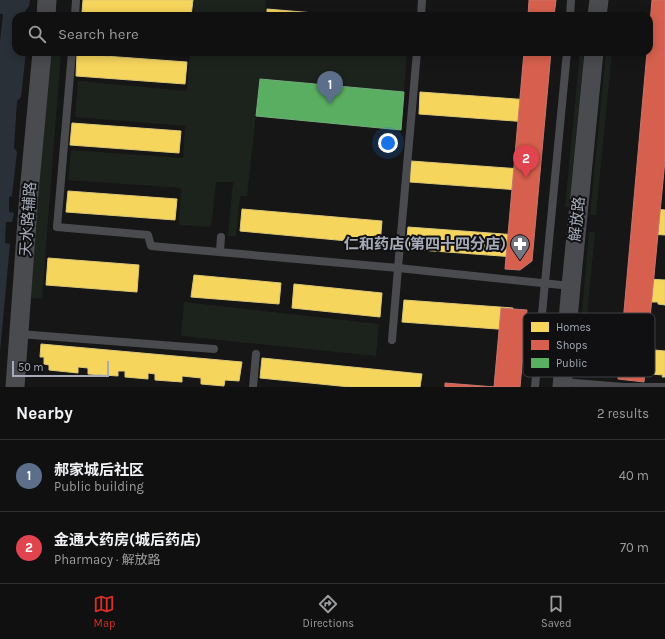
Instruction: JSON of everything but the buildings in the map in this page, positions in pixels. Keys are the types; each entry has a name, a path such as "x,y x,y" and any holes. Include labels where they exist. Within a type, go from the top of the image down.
{"street":[{"path":"46,12 47,0"},
{"path":"598,12 599,0"},
{"name":"天水路辅路","path":"15,387 29,193 42,56"},
{"name":"解放路","path":"569,313 594,56"}],"lane":[{"path":"75,12 76,0"},
{"path":"421,12 422,0"},
{"path":"570,12 572,0"},
{"path":"72,56 57,226 148,235 151,246 220,251 571,286"},
{"path":"392,340 417,56"},
{"path":"541,313 566,56"},
{"path":"220,251 221,237"},
{"path":"19,334 214,349"},
{"path":"253,387 256,354"},
{"path":"534,387 535,377"},
{"path":"563,384 623,387 665,387"}],"shaded area":[{"path":"0,0 30,0 29,6 25,12 12,12 12,56 26,56 21,97 17,101 14,148 17,152 12,196 9,197 9,212 14,213 12,222 6,222 5,243 10,244 0,352 0,41 3,14 0,14"},
{"path":"194,0 266,0 265,12 193,12"},
{"path":"50,56 61,56 42,299 30,298"},
{"path":"190,56 407,56 404,92 260,79 247,196 240,196 236,236 228,236 233,182 216,182 211,227 179,225 181,188 68,180 71,150 183,158 185,126 75,117 78,81 187,91"},
{"path":"580,56 584,56 569,207 565,207"},
{"path":"606,56 612,56 596,215 590,215"},
{"path":"589,232 595,232 587,313 582,313"},
{"path":"184,302 379,324 376,356 181,336"}],"place":[{"name":"郝家城后社区","path":"330,104"},
{"name":"金通大药房(城后药店)","path":"526,178"},
{"name":"仁和药店(第四十四分店)","path":"520,261"}]}
